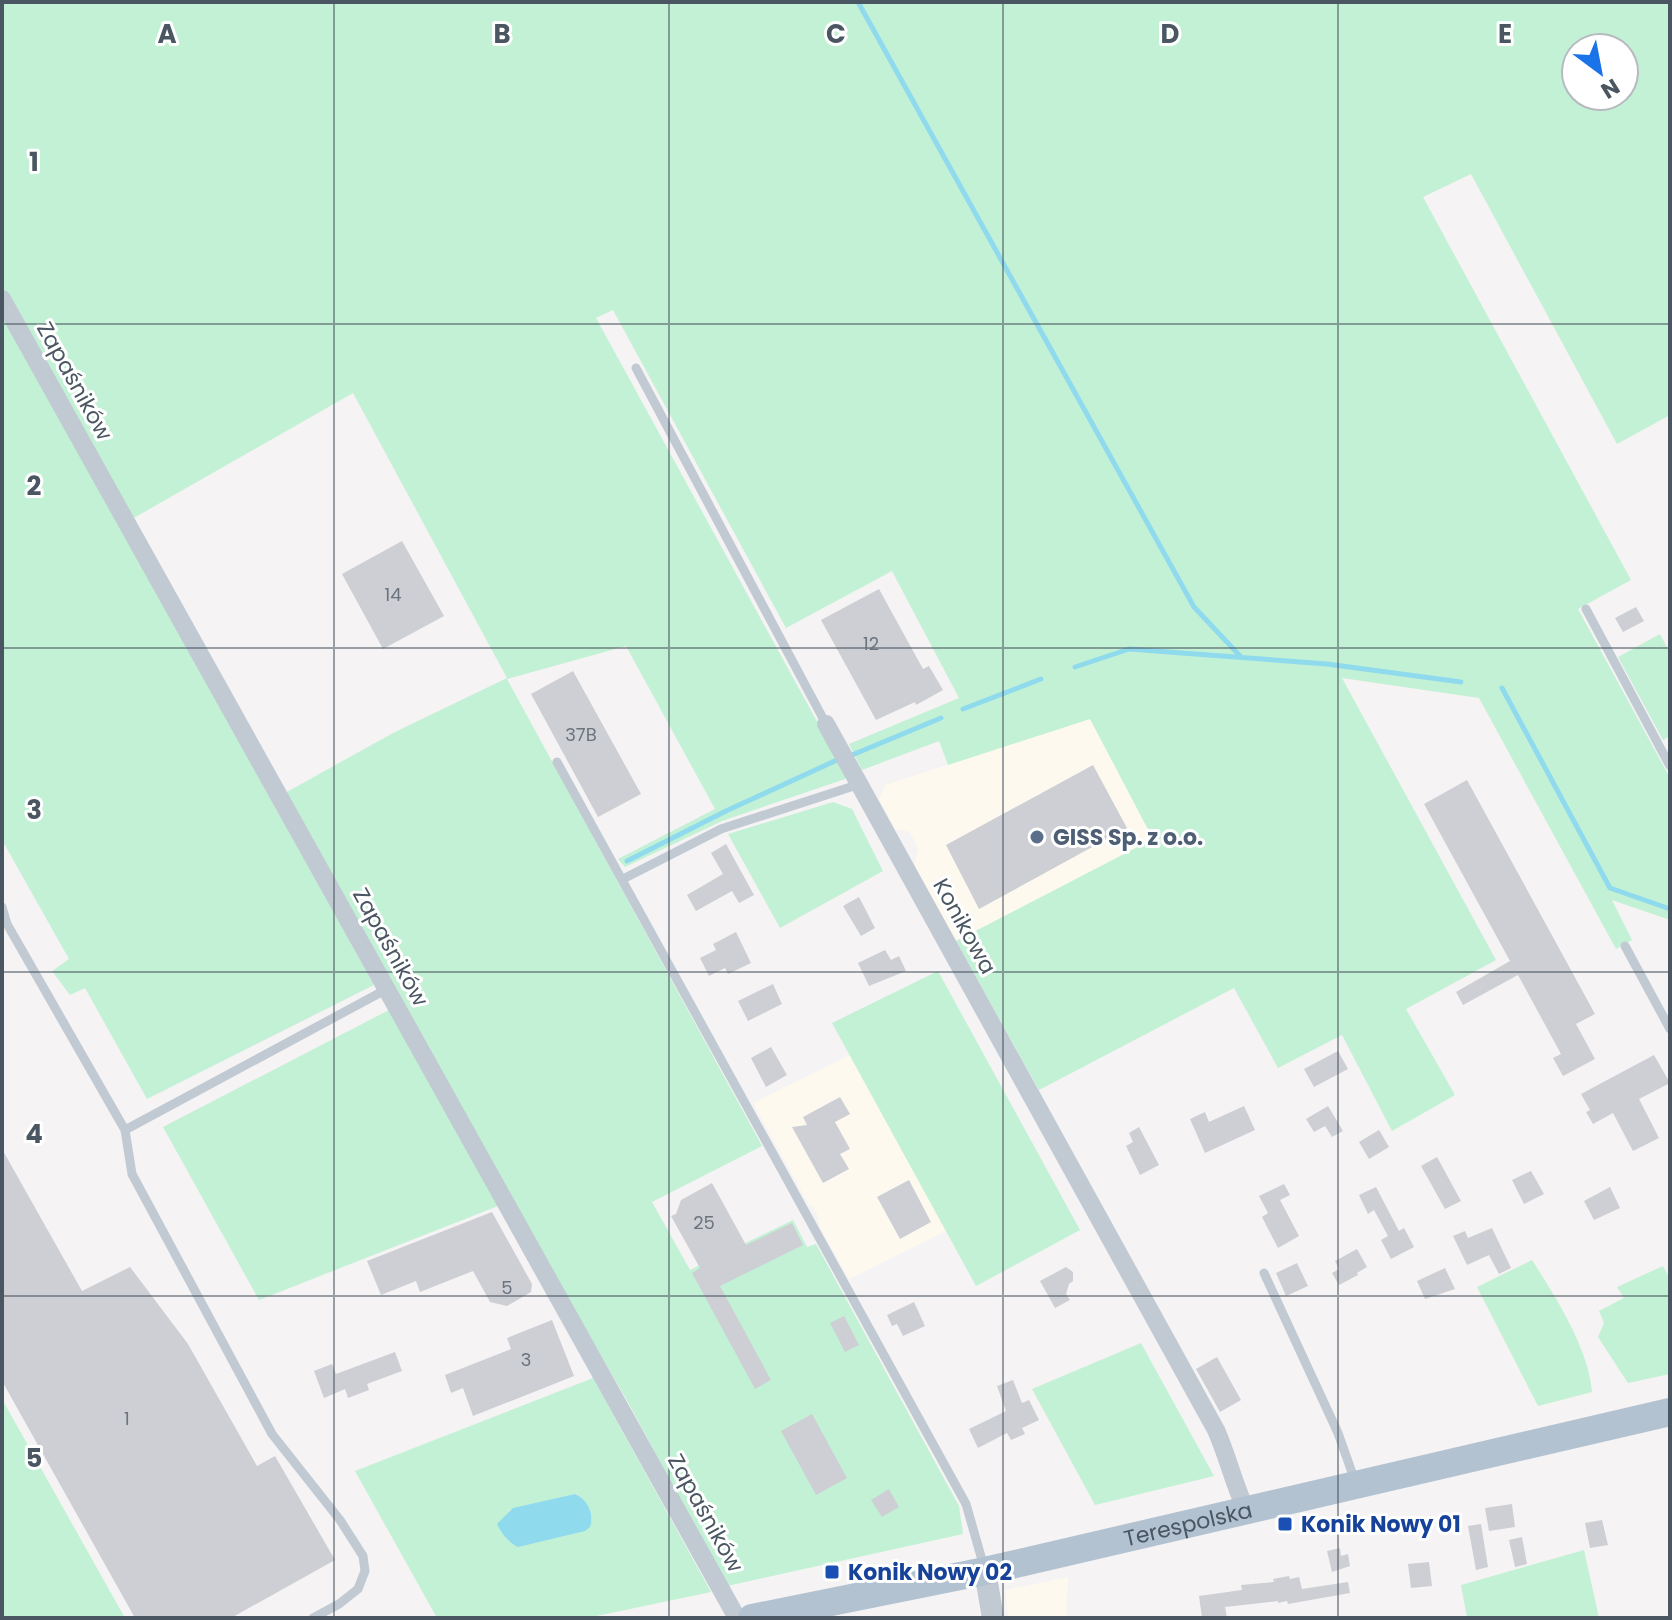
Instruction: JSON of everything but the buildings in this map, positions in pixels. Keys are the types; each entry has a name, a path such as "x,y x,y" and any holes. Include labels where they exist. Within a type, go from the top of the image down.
{"main road":[{"name":"Terespolska","path":"752,1618 985,1571 1670,1412"}],"street":[{"name":"Zapaśników","path":"2,299 737,1618"},
{"name":"Konikowa","path":"826,724 1216,1430 1231,1478 1246,1510"},
{"path":"985,1571 993,1618"}],"lane":[{"name":"Konikowa","path":"636,368 826,724"},
{"path":"1586,609 1670,766"},
{"path":"557,762 966,1504 985,1571"},
{"path":"623,879 721,829 860,784"},
{"path":"2,907 7,924 125,1130 132,1174 272,1434 340,1520 363,1556 365,1571 358,1589 313,1618"},
{"path":"1625,946 1670,1029"},
{"path":"125,1130 387,989"},
{"path":"1264,1273 1338,1433 1356,1485"}],"shaded area":[{"path":"1090,719 1154,839 956,941 914,865 918,849 910,832 895,829 879,799 885,785"},
{"path":"850,1055 946,1231 849,1279 820,1227 817,1214 809,1205 753,1103"},
{"path":"1068,1577 1066,1618 1008,1618 1005,1590"}],"green space":[{"path":"2,2 1670,2 1670,415 1617,444 1471,174 1423,197 1631,580 1578,609 1670,778 1670,920 1612,900 1632,940 1616,949 1479,698 1342,678 1496,960 1406,1009 1455,1095 1392,1131 1342,1035 1278,1068 1234,988 1039,1090 956,941 1153,839 1090,719 948,765 939,741 862,770 849,744 959,698 892,571 786,628 613,310 596,318 848,778 722,821 625,867 618,859 715,809 626,646 507,679 762,1146 652,1202 690,1270 793,1220 807,1247 816,1244 959,1506 963,1534 727,1586 629,1404 504,1188 285,793 393,733 507,678 353,393 132,519 2,286"},
{"path":"2,316 374,985 147,1099 85,988 70,995 52,971 69,959 2,840"},
{"path":"1660,634 1670,653 1670,736 1663,740 1618,657"},
{"path":"833,802 852,809 883,871 780,928 728,834"},
{"path":"938,971 1080,1230 976,1286 832,1023"},
{"path":"389,1010 498,1206 259,1300 163,1127"},
{"path":"1532,1260 1578,1341 1590,1375 1592,1392 1538,1406 1477,1287"},
{"path":"1663,1266 1670,1279 1670,1374 1628,1383 1598,1337 1604,1323 1599,1311 1624,1298 1617,1287"},
{"path":"1141,1343 1214,1476 1095,1505 1032,1389"},
{"path":"593,1378 711,1592 587,1618 437,1618 355,1471","holes":["575,1494 587,1505 592,1521 507,1511"]},
{"path":"2,1399 125,1618 2,1618"},
{"path":"1584,1550 1599,1618 1467,1618 1461,1585"}],"water":[{"path":"575,1494 583,1499 591,1512 590,1527 585,1531 518,1547 505,1537 497,1524 513,1508"}],"waterway":[{"path":"858,2 1194,607 1241,657"},
{"path":"1075,667 1129,649 1327,664 1461,682"},
{"path":"963,709 1041,679"},
{"path":"1502,688 1610,888 1670,909"},
{"path":"852,755 941,718"},
{"path":"627,861 837,760"}],"place":[{"name":"GISS Sp. z o.o.","path":"1037,837"},
{"name":"Konik Nowy 01","path":"1285,1524"},
{"name":"Konik Nowy 02","path":"832,1572"}]}
